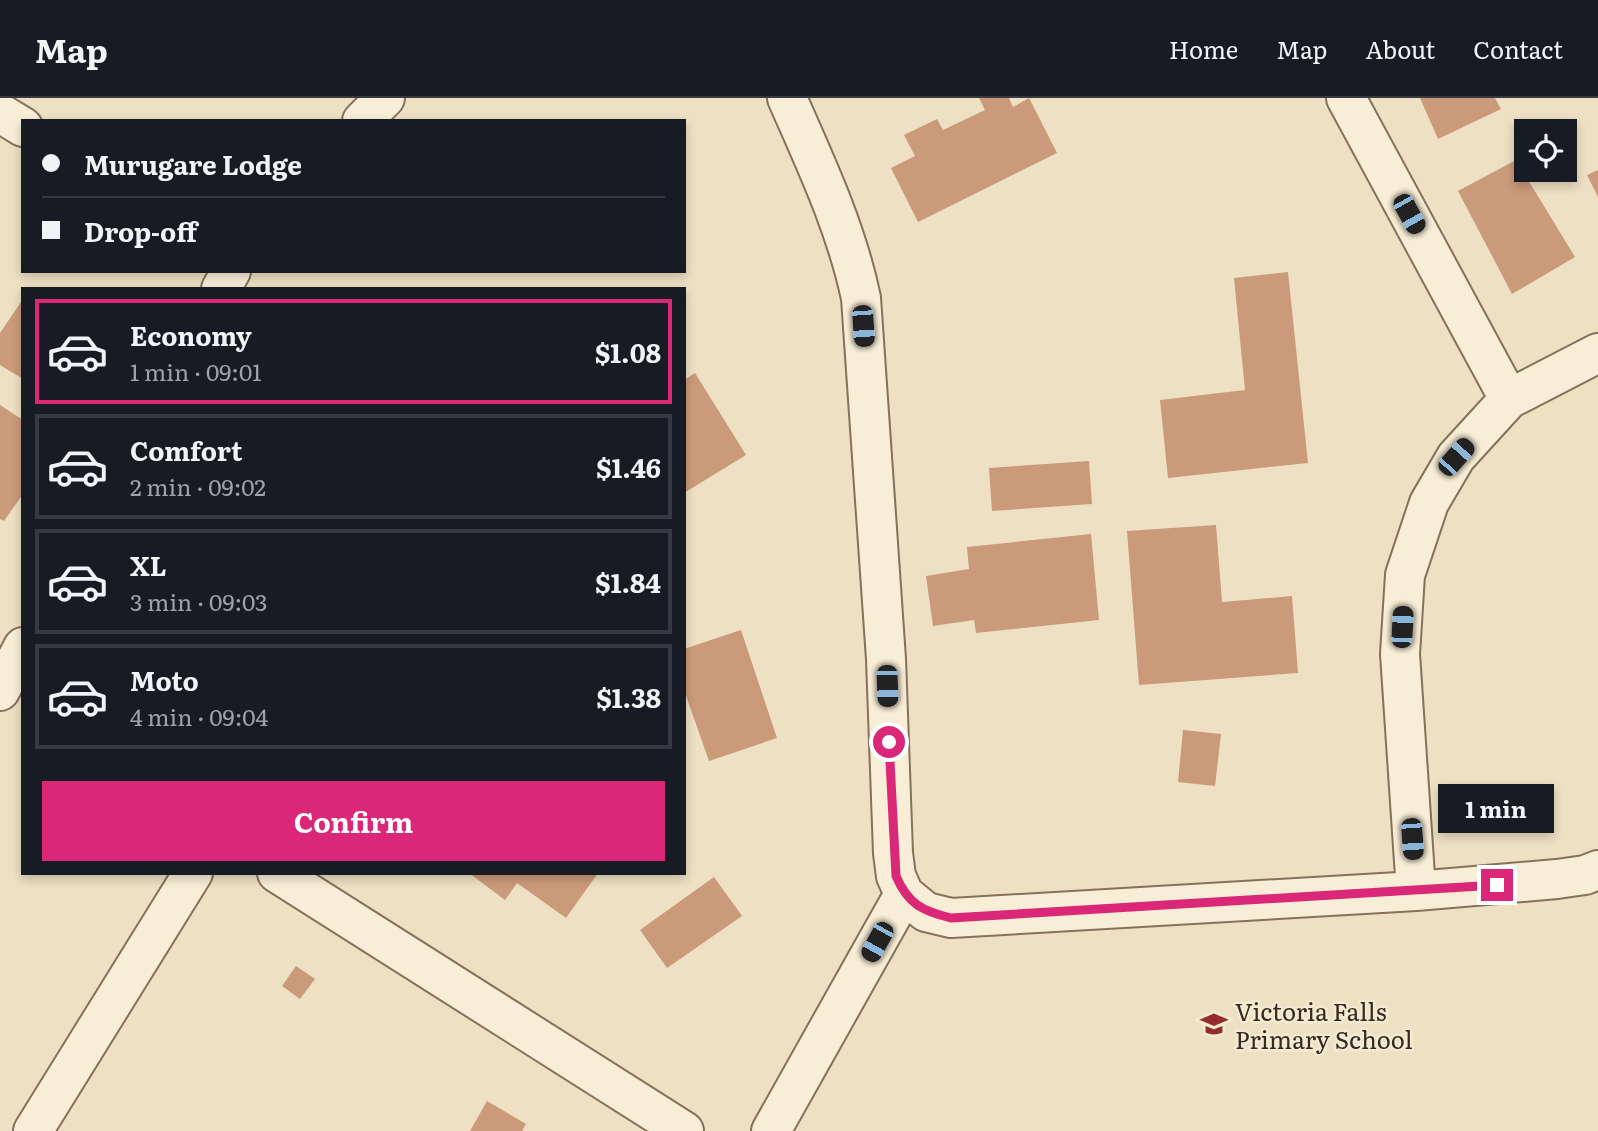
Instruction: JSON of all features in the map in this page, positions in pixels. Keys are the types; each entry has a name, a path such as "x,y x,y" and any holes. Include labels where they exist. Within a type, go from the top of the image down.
{"street":[{"path":"364,119 386,98"},
{"path":"787,98 836,210 853,258 861,298 886,659 893,853 896,876 904,894 926,912 951,918 1416,891 1557,879 1598,870"},
{"path":"1346,98 1509,399"},
{"path":"0,113 21,126"},
{"path":"1416,891 1400,653 1405,575 1429,503 1456,457 1509,399 1598,353"},
{"path":"21,651 0,692 21,707"},
{"path":"33,1131 192,875"},
{"path":"280,875 684,1131"},
{"path":"771,1131 904,894"}],"building":[{"path":"979,98 1009,98 1013,107 1029,98 1057,153 918,222 891,168 915,156 904,135 937,119 943,130 985,110"},
{"path":"1420,98 1495,98 1501,109 1438,139"},
{"path":"1514,161 1514,182 1529,182 1575,257 1512,294 1458,191"},
{"path":"1598,170 1598,197 1587,175"},
{"path":"1288,272 1308,463 1168,478 1160,400 1245,390 1234,278"},
{"path":"21,302 21,378 0,365 0,333"},
{"path":"695,373 746,455 686,492 686,379"},
{"path":"0,405 21,419 21,497 4,521 0,519"},
{"path":"1089,461 1092,504 992,511 989,468"},
{"path":"1216,525 1222,602 1292,596 1298,673 1139,685 1127,531"},
{"path":"1091,534 1099,620 976,633 974,620 933,626 926,576 969,569 967,547"},
{"path":"741,630 777,738 709,761 686,696 686,648"},
{"path":"1183,730 1221,734 1215,786 1178,782"},
{"path":"472,875 597,875 566,918 517,883 505,900"},
{"path":"714,877 742,916 667,968 640,930"},
{"path":"296,966 315,979 300,999 282,986"},
{"path":"487,1101 526,1124 522,1131 470,1131"}],"place":[{"name":"Victoria Falls Primary School","path":"1214,1024"}],"route":[{"path":"889,742 896,876 904,894 926,912 951,918 1497,885"}]}
